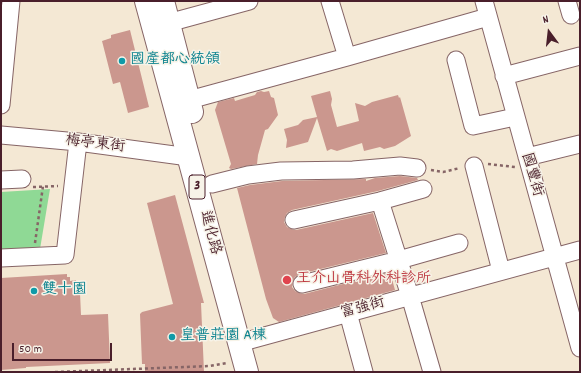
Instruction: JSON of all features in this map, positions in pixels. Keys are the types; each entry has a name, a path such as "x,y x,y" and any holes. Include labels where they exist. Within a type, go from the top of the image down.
{"main road":[{"name":"進化路","path":"146,1 161,25 189,100 212,184 245,353"},
{"name":"進化路","path":"163,1 161,25 189,157 245,353 262,372"}],"street":[{"path":"1,105 11,1"},
{"path":"161,25 248,1"},
{"path":"330,1 347,57"},
{"name":"國豐街","path":"484,1 526,158 580,346"},
{"path":"189,100 488,17"},
{"path":"504,76 580,56"},
{"path":"456,60 473,126 515,117"},
{"name":"梅亭東街","path":"1,135 78,142 189,157"},
{"path":"1,258 65,255 78,142"},
{"path":"526,158 580,144"},
{"path":"212,184 248,175 282,170 353,170 400,166 417,168"},
{"path":"474,166 500,271"},
{"path":"1,180 26,183"},
{"path":"294,220 380,201 422,188"},
{"path":"380,201 432,372"},
{"path":"302,284 399,260 459,243"},
{"name":"富強街","path":"245,353 348,313 580,250"},
{"path":"348,313 364,372"}],"path":[{"path":"26,183 43,186 72,186"},
{"path":"28,244 35,244 43,186"},
{"path":"56,372 210,366 245,353"}],"green space":[{"path":"50,189 40,249 1,251 1,192"}],"building":[{"name":"國產都心統領","path":"130,30 149,107 128,113 120,82 113,84 102,41 111,38 111,35"},
{"path":"269,91 271,97 274,98 278,115 268,129 265,130 257,164 231,169 229,168 231,164 215,110 218,102 234,98 235,101 255,95 257,92"},
{"path":"330,91 332,99 331,105 337,127 359,121 355,103 365,106 372,102 398,95 399,98 400,97 411,136 395,146 384,149 380,147 364,151 362,143 337,151 331,149 327,151 317,118 308,142 286,148 287,140 284,129 298,125 303,120 317,117 311,96"},
{"path":"400,176 417,178 418,180 378,191 292,210 287,213 284,222 287,227 296,230 373,213 386,253 300,274 295,277 292,287 295,291 304,294 390,272 395,290 279,322 273,318 266,299 237,188 282,181 366,179 366,181 375,178"},
{"path":"175,195 204,303 201,303 204,372 145,372 145,364 142,364 140,314 142,312 173,304 147,203"},
{"path":"67,274 67,277 70,277 70,281 76,280 77,293 80,293 81,315 108,314 110,363 26,367 1,370 1,278"}],"place":[{"name":"國產都心統領","path":"122,61"},
{"name":"王介山骨科外科診所","path":"287,280"},
{"name":"雙十園","path":"34,291"},
{"name":"皇普莊園 A棟","path":"172,337"}]}
